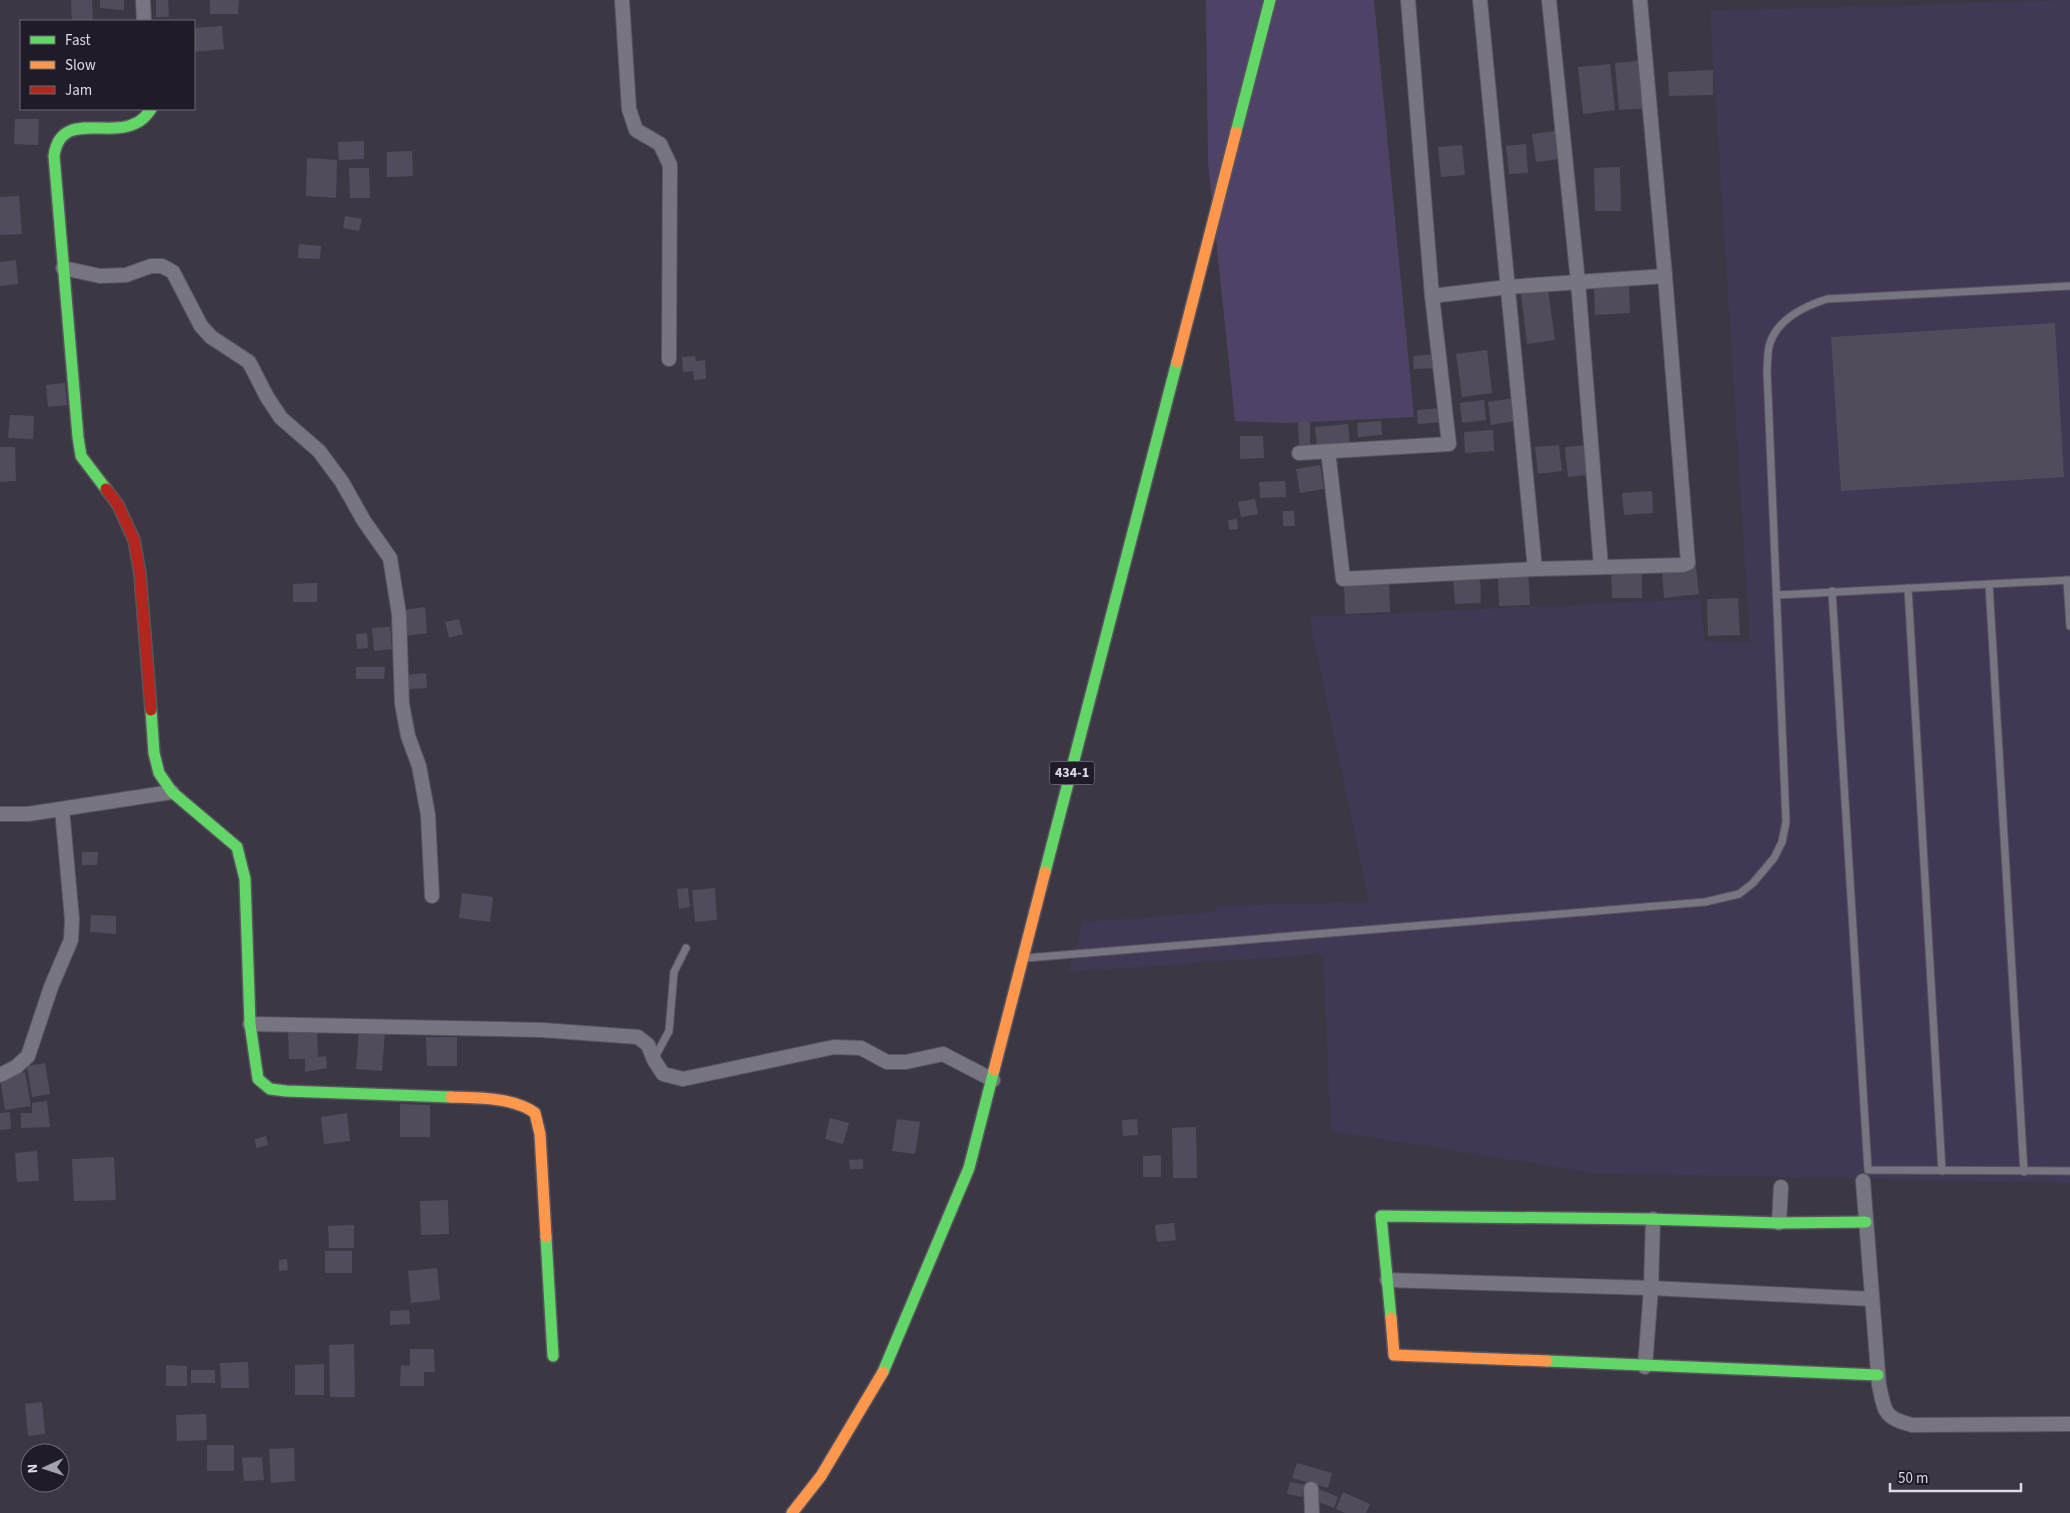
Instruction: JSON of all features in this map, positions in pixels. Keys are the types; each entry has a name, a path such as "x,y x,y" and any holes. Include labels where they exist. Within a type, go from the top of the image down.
{"street":[{"path":"143,0 144,20"},
{"path":"622,0 629,109 636,130 660,144 670,165 669,359"},
{"name":"434-1","path":"792,1513 821,1476 888,1364 969,1168 1270,0"},
{"path":"1299,453 1449,444 1432,296 1408,0"},
{"path":"1480,0 1535,569"},
{"path":"1549,0 1578,282 1601,567"},
{"path":"1328,451 1343,579 1535,569 1683,565 1688,562 1666,276 1640,0"},
{"path":"151,110 147,118 135,126 72,130 62,135 56,142 54,156 81,456 118,505 134,540 140,574 154,753 159,773 172,792 237,848 245,880 250,1024 258,1079 270,1089 286,1091 477,1098 524,1105 535,1113 540,1134 553,1356"},
{"path":"63,268 100,276 126,276 151,266 162,266 173,272 201,326 211,337 249,362 267,397 281,418 319,451 342,482 364,521 390,558 399,614 402,704 408,736 419,766 428,815 432,896"},
{"path":"1432,296 1508,287 1666,276"},
{"path":"0,814 28,814 172,792"},
{"path":"0,1075 16,1067 28,1056 51,987 71,940 72,919 62,809"},
{"path":"250,1024 542,1030 638,1037 648,1045 654,1060 663,1074 683,1079 834,1048 860,1048 887,1062 906,1062 943,1054 993,1080"},
{"path":"1863,1181 1878,1375 1885,1410 1895,1421 1912,1425 2070,1424"},
{"path":"1779,1223 1781,1187"},
{"path":"1866,1222 1779,1223 1653,1219 1381,1216 1394,1355 1878,1375"},
{"path":"1645,1366 1651,1288 1653,1219"},
{"path":"1387,1280 1651,1288 1872,1299"},
{"path":"1311,1489 1312,1513"}],"lane":[{"path":"1024,958 1705,902 1739,894 1753,883 1774,858 1782,842 1786,822 1767,370 1770,343 1782,324 1806,306 1827,299 2070,286"},
{"path":"1777,595 2069,580 2070,626"},
{"path":"1989,584 2024,1172"},
{"path":"1908,588 1942,1171"},
{"path":"1832,592 1868,1170 2070,1171"},
{"path":"654,1060 669,1031 674,972 686,948"}],"shaded area":[{"path":"1206,0 1374,0 1414,417 1286,423 1235,421 1208,162"},
{"path":"2070,0 2070,1183 1593,1173 1331,1131 1323,954 1068,972 1083,922 1215,912 1216,906 1369,902 1309,617 1701,599 1704,641 1750,642 1710,11"}],"building":[{"path":"71,0 92,0 93,20 72,20"},
{"path":"100,0 124,0 124,10 100,8"},
{"path":"156,0 168,0 169,17 156,17"},
{"path":"210,0 239,0 238,14 210,14"},
{"path":"222,26 224,49 195,52 195,28"},
{"path":"1645,60 1649,108 1619,110 1615,63"},
{"path":"1610,64 1615,110 1583,114 1578,67"},
{"path":"1713,70 1713,95 1669,96 1668,72"},
{"path":"15,119 39,119 38,145 14,144"},
{"path":"1555,131 1559,159 1536,162 1532,134"},
{"path":"364,141 364,159 339,160 338,142"},
{"path":"1526,144 1528,173 1509,174 1506,146"},
{"path":"1462,145 1465,175 1441,177 1438,147"},
{"path":"412,151 413,176 387,177 387,152"},
{"path":"307,158 337,160 336,198 306,196"},
{"path":"1620,167 1621,211 1595,211 1594,168"},
{"path":"349,168 369,168 370,198 350,198"},
{"path":"19,196 22,234 0,235 0,197"},
{"path":"345,216 362,219 359,231 343,228"},
{"path":"299,244 321,246 320,259 298,258"},
{"path":"16,260 18,284 0,286 0,262"},
{"path":"1629,286 1630,313 1595,315 1594,288"},
{"path":"1548,290 1555,340 1527,344 1521,294"},
{"path":"2055,323 2064,477 1841,491 1831,337"},
{"path":"1487,350 1492,393 1462,397 1456,354"},
{"path":"1436,354 1437,368 1414,369 1413,356"},
{"path":"695,356 696,361 705,360 706,379 694,380 693,371 683,372 682,357"},
{"path":"65,383 67,405 48,407 46,385"},
{"path":"1513,398 1516,421 1491,425 1488,402"},
{"path":"1484,400 1486,420 1462,423 1460,403"},
{"path":"1441,408 1442,422 1418,424 1417,410"},
{"path":"10,415 34,416 33,439 8,438"},
{"path":"1381,421 1382,435 1358,437 1357,423"},
{"path":"1298,422 1310,422 1310,444 1299,445"},
{"path":"1348,424 1350,444 1317,447 1315,427"},
{"path":"1493,430 1494,451 1465,453 1464,432"},
{"path":"1240,436 1263,436 1264,458 1240,459"},
{"path":"1559,445 1562,471 1538,474 1535,447"},
{"path":"1585,445 1588,475 1568,477 1565,447"},
{"path":"0,447 15,447 16,481 0,482"},
{"path":"1320,465 1324,489 1300,493 1296,469"},
{"path":"1285,481 1286,497 1260,498 1259,482"},
{"path":"1652,491 1653,513 1624,515 1622,493"},
{"path":"1255,499 1258,514 1241,517 1238,502"},
{"path":"1283,511 1294,511 1295,526 1283,526"},
{"path":"1237,519 1238,529 1229,530 1228,520"},
{"path":"1642,567 1642,598 1612,598 1611,568"},
{"path":"1696,567 1699,594 1664,598 1662,570"},
{"path":"1528,573 1530,605 1499,606 1498,575"},
{"path":"1480,578 1481,603 1455,604 1453,580"},
{"path":"317,583 317,602 293,602 293,584"},
{"path":"1389,583 1390,612 1345,614 1344,584"},
{"path":"1738,598 1740,635 1708,636 1707,599"},
{"path":"425,607 427,633 406,636 403,610"},
{"path":"459,619 463,634 449,638 445,622"},
{"path":"390,627 392,649 374,651 372,628"},
{"path":"367,633 368,648 357,649 356,634"},
{"path":"356,667 385,667 384,679 356,679"},
{"path":"426,673 427,688 396,690 395,676"},
{"path":"82,852 98,852 97,865 82,865"},
{"path":"688,888 690,907 679,909 677,889"},
{"path":"715,888 717,920 695,922 692,890"},
{"path":"462,893 493,897 490,922 459,918"},
{"path":"91,915 116,916 116,934 90,932"},
{"path":"317,1030 318,1057 326,1056 327,1068 305,1072 305,1059 289,1059 288,1031"},
{"path":"359,1031 385,1032 382,1071 356,1069"},
{"path":"426,1037 457,1037 457,1066 427,1066"},
{"path":"45,1063 50,1094 32,1097 27,1066"},
{"path":"25,1072 31,1106 5,1110 0,1077"},
{"path":"47,1101 50,1127 21,1128 21,1113 32,1113 32,1103"},
{"path":"400,1104 430,1105 430,1137 400,1137"},
{"path":"10,1112 11,1129 0,1130 0,1113"},
{"path":"347,1113 350,1141 324,1144 321,1117"},
{"path":"830,1118 849,1123 843,1144 825,1139"},
{"path":"897,1119 920,1122 915,1154 892,1151"},
{"path":"1137,1119 1138,1135 1123,1136 1122,1120"},
{"path":"1196,1127 1197,1178 1173,1178 1172,1128"},
{"path":"266,1136 268,1145 256,1148 255,1139"},
{"path":"37,1151 39,1181 17,1182 15,1153"},
{"path":"1161,1155 1161,1177 1143,1177 1143,1156"},
{"path":"114,1157 116,1200 74,1201 72,1159"},
{"path":"863,1159 863,1169 850,1169 849,1160"},
{"path":"448,1200 449,1234 421,1235 420,1201"},
{"path":"1174,1223 1176,1240 1157,1242 1155,1225"},
{"path":"354,1225 354,1248 329,1248 328,1226"},
{"path":"325,1251 352,1251 352,1273 325,1273"},
{"path":"287,1259 288,1270 279,1271 279,1260"},
{"path":"437,1268 440,1300 411,1303 408,1271"},
{"path":"409,1310 410,1324 390,1325 390,1311"},
{"path":"354,1344 355,1397 330,1397 329,1345"},
{"path":"410,1349 434,1349 435,1372 424,1372 424,1386 400,1386 401,1365 410,1366"},
{"path":"248,1362 249,1388 221,1388 220,1363"},
{"path":"324,1364 324,1395 295,1395 295,1365"},
{"path":"166,1365 187,1366 187,1386 166,1386"},
{"path":"191,1370 215,1370 215,1383 191,1383"},
{"path":"42,1402 45,1434 28,1436 25,1404"},
{"path":"206,1414 207,1440 177,1441 176,1415"},
{"path":"207,1445 234,1445 234,1471 207,1471"},
{"path":"294,1448 295,1481 271,1483 269,1449"},
{"path":"262,1457 264,1480 244,1481 242,1458"},
{"path":"1297,1463 1332,1473 1328,1488 1292,1478"},
{"path":"1290,1482 1305,1485 1302,1497 1287,1494"},
{"path":"1319,1489 1338,1497 1334,1508 1314,1500"},
{"path":"1343,1492 1370,1504 1366,1513 1345,1513 1336,1509"}],"traffic: fast":[{"path":"1236,132 1270,0"},
{"path":"106,489 81,456 78,437 54,156 58,142 65,134 86,128 111,128 134,124 146,116 150,110"},
{"path":"1045,872 1177,362"},
{"path":"151,710 154,753 159,773 172,792 237,847 245,879 250,1024 258,1079 270,1089 286,1091 451,1097"},
{"path":"883,1372 969,1168 994,1070"},
{"path":"1391,1318 1381,1216 1647,1219 1779,1223 1866,1222"},
{"path":"546,1237 553,1356"},
{"path":"1547,1361 1878,1375"}],"traffic: slow":[{"path":"1177,362 1236,132"},
{"path":"994,1070 1045,872"},
{"path":"451,1097 506,1101 535,1113 540,1134 546,1237"},
{"path":"1391,1318 1394,1355 1547,1361"},
{"path":"792,1513 821,1476 883,1372"}],"traffic: jam":[{"path":"106,489 118,505 134,540 140,574 151,710"}]}
